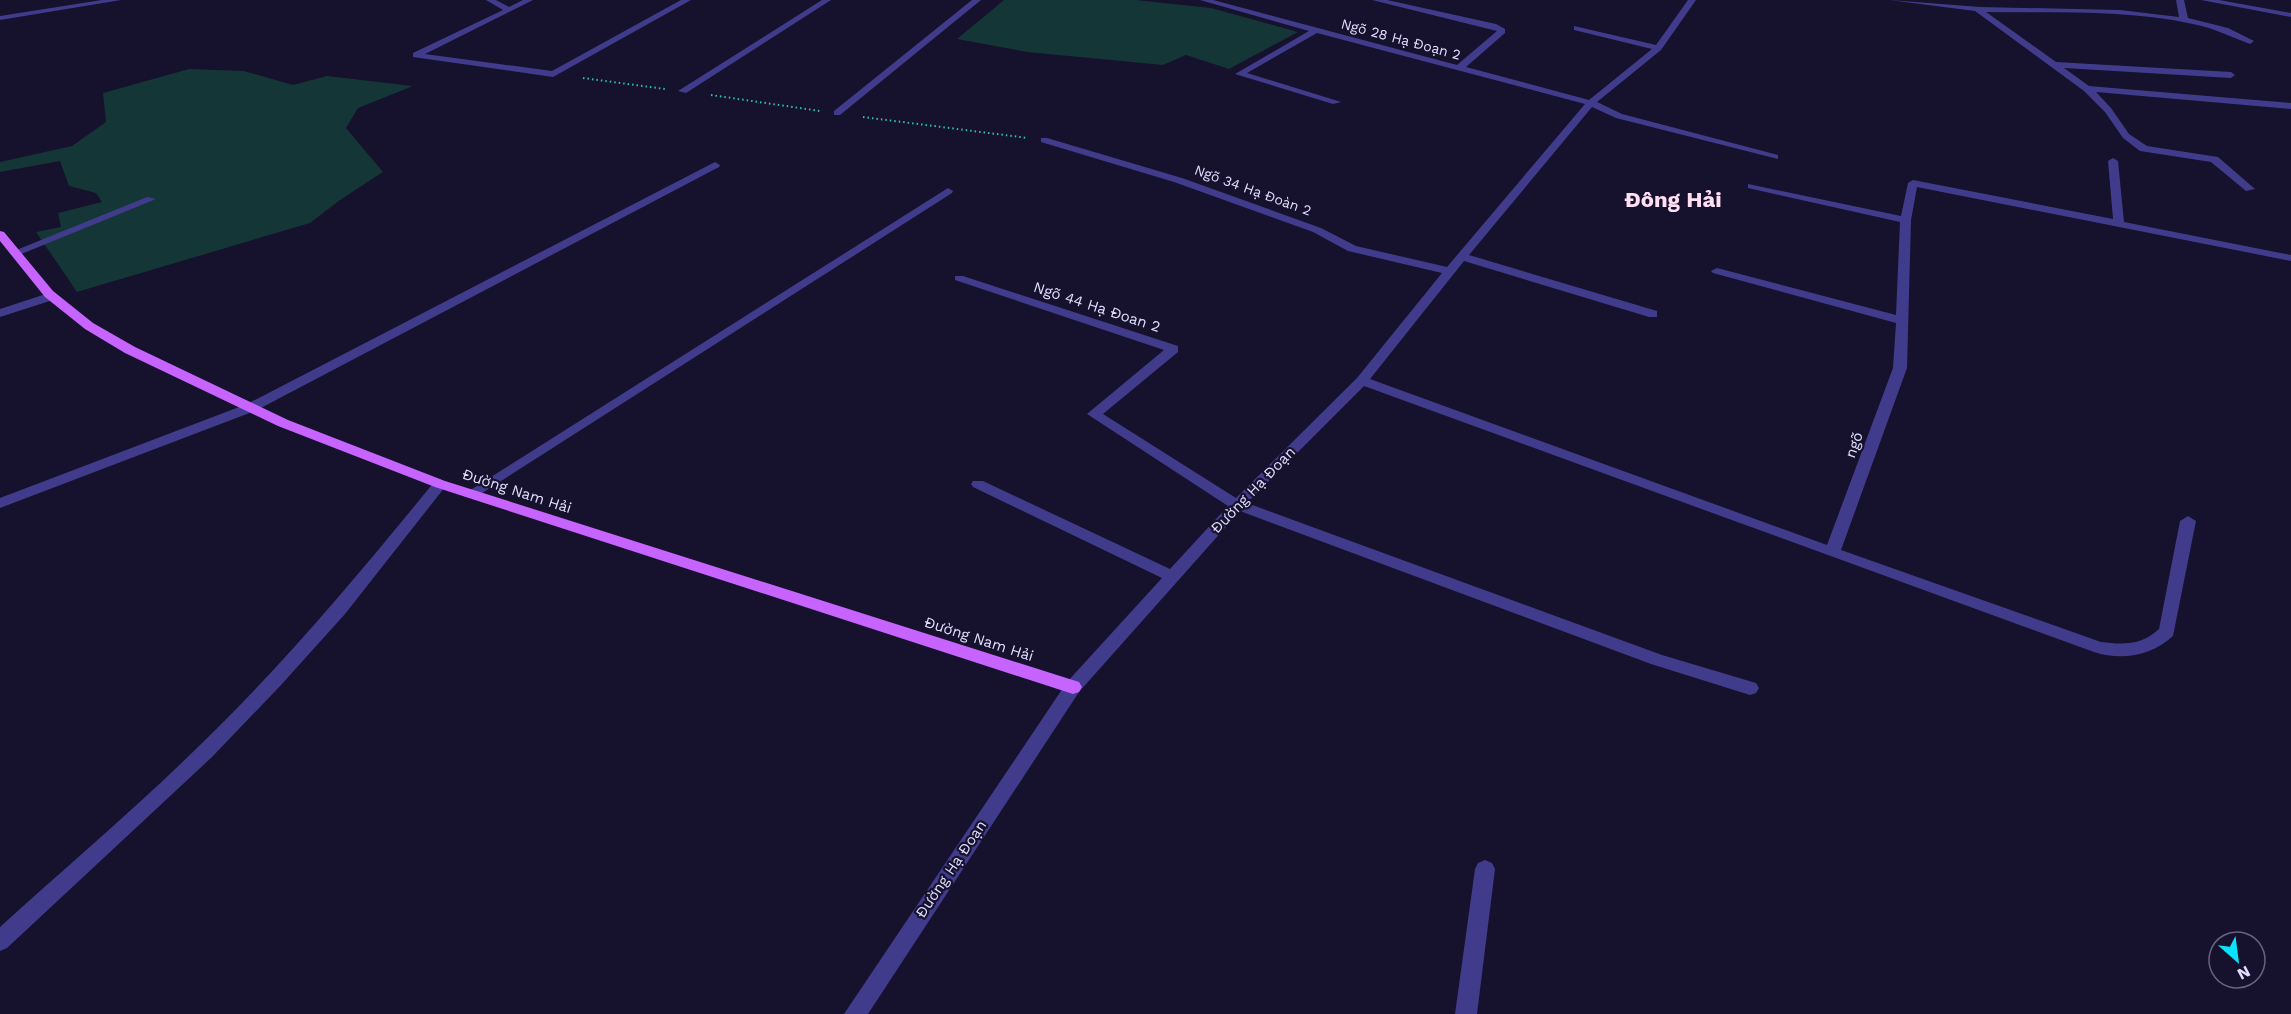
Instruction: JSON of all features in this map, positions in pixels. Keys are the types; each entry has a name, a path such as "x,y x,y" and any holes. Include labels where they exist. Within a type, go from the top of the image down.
{"main road":[{"name":"Đường Nam Hải","path":"0,234 52,296 89,326 130,350 283,423 440,484 1073,687"}],"street":[{"path":"0,18 117,0"},
{"path":"490,0 509,10"},
{"path":"529,0 416,55 553,74 687,0"},
{"path":"683,91 827,0"},
{"path":"837,113 977,0"},
{"name":"Ngõ 28 Hạ Đoạn 2","path":"1204,0 1591,103 1619,116 1774,157"},
{"path":"1376,0 1493,26 1502,31 1458,68"},
{"name":"Đường Hạ Đoạn","path":"855,1014 1073,687 1237,505 1362,381 1450,271 1591,103 1658,48 1692,0"},
{"path":"1893,0 1977,9 2112,12 2184,20 2234,30 2250,41"},
{"path":"1944,0 1955,7"},
{"path":"2180,0 2184,20"},
{"path":"2205,0 2291,15"},
{"path":"1977,9 2087,89 2108,110 2126,136 2144,149 2214,159 2250,189"},
{"path":"1577,28 1658,48"},
{"path":"1316,30 1239,74 1336,102"},
{"path":"2056,65 2231,75"},
{"path":"2087,89 2291,106"},
{"name":"Ngõ 34 Hạ Đoàn 2","path":"1044,140 1178,180 1317,230 1352,249 1450,271"},
{"path":"2113,161 2119,225"},
{"path":"0,503 252,407 715,165"},
{"name":"ngõ","path":"1833,553 1900,368 1906,220 1913,183 2291,258"},
{"path":"1752,186 1906,220"},
{"path":"471,494 948,191"},
{"path":"15,253 151,199"},
{"path":"1462,257 1653,314"},
{"path":"1717,272 1903,321"},
{"name":"Ngõ 44 Hạ Đoan 2","path":"958,279 1173,349 1094,414 1237,505"},
{"path":"0,313 52,296"},
{"path":"1362,381 2100,648 2122,651 2142,650 2157,642 2167,632 2188,521"},
{"path":"0,941 205,752 275,680 339,610 440,484"},
{"path":"978,484 1172,576"},
{"path":"1237,505 1657,660 1750,688"},
{"path":"1466,1014 1485,869"}],"path":[{"path":"553,74 1044,140"}],"green space":[{"path":"1004,0 1136,0 1211,8 1298,32 1229,69 1186,55 1163,65 1027,52 957,39"},
{"path":"189,69 244,71 293,85 327,76 413,86 358,108 346,128 383,172 310,223 77,292 36,232 61,227 58,213 102,202 96,193 69,186 60,161 0,172 0,162 72,146 106,122 103,93"}],"district":[{"name":"Đông Hải","path":"1673,199"}]}
